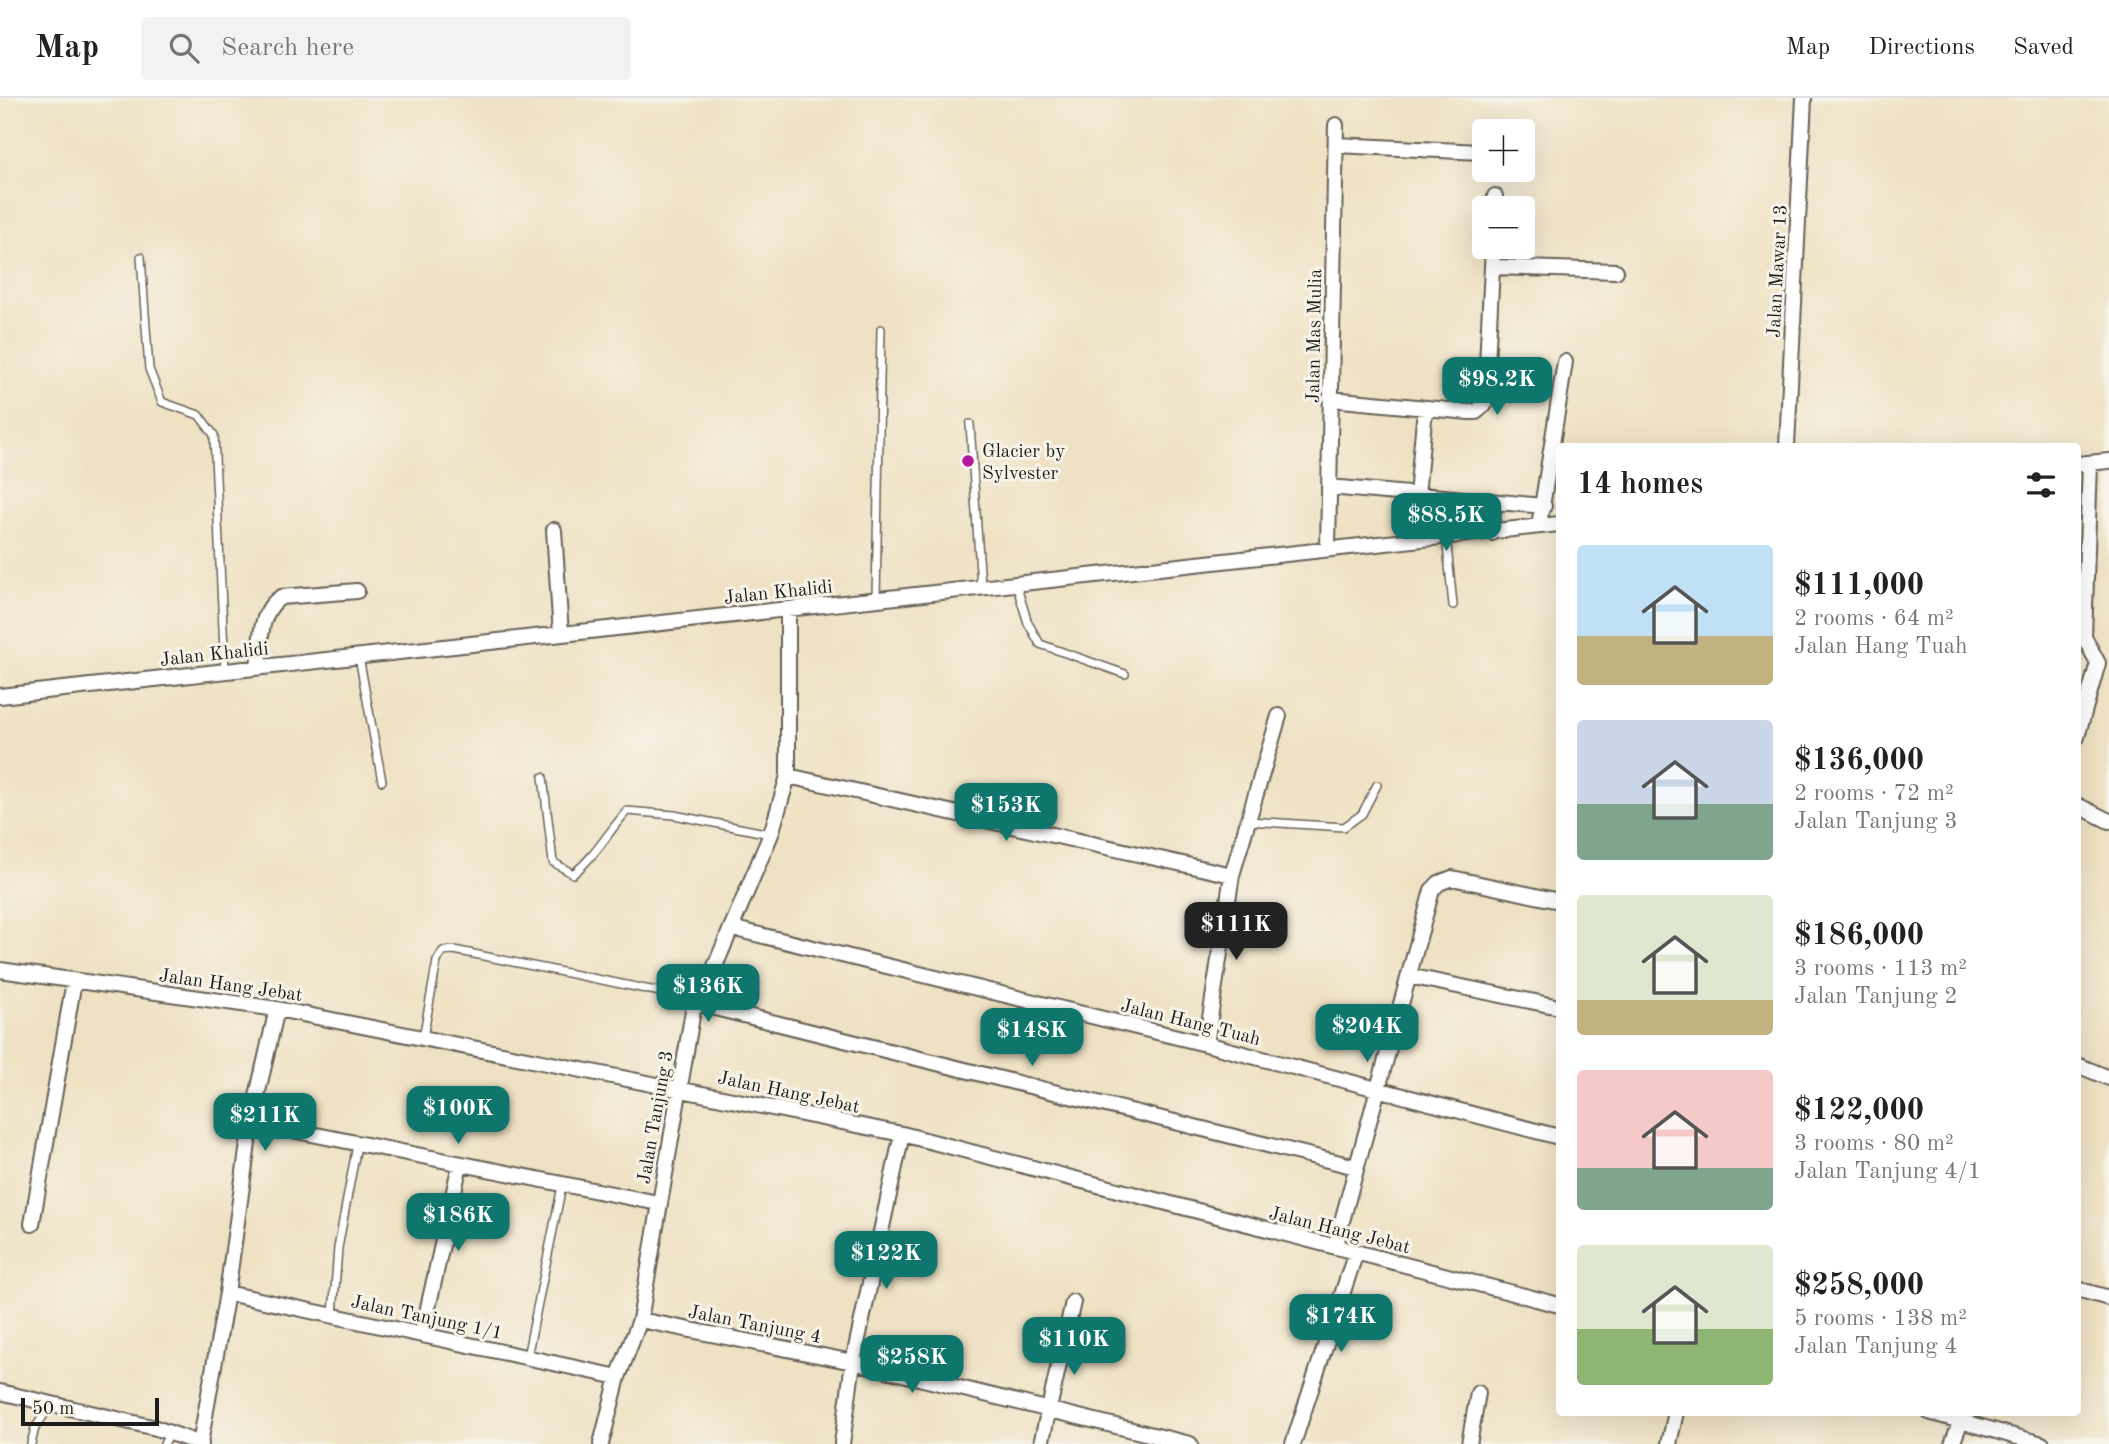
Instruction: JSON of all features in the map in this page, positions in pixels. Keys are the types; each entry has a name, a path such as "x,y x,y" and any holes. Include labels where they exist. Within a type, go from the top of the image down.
{"street":[{"name":"Jalan Mawar 13","path":"1787,443 1804,98"},
{"name":"Jalan Mas Mulia","path":"1328,548 1336,125"},
{"path":"1336,145 1472,152"},
{"path":"1331,399 1476,412 1485,404 1492,259"},
{"path":"1492,267 1616,271"},
{"path":"1539,526 1565,362"},
{"path":"1417,538 1417,496 1425,408"},
{"path":"2081,723 2098,663 2084,637 2084,464 2109,461"},
{"path":"1329,487 1544,506"},
{"path":"1492,533 1493,502"},
{"name":"Jalan Khalidi","path":"0,695 1556,524"},
{"path":"554,530 561,634"},
{"path":"258,667 264,617 273,602 281,597 357,591"},
{"name":"Jalan Tanjung 3","path":"601,1444 618,1377 640,1320 678,1087 697,1001 771,834 788,776 788,609"},
{"path":"1206,1044 1231,876 1279,716"},
{"path":"788,776 1231,876"},
{"path":"2081,807 2109,821"},
{"path":"1335,1247 1432,890 1444,880 1452,878 1556,900"},
{"name":"Jalan Hang Tuah","path":"731,928 1206,1044 1556,1135"},
{"name":"Jalan Hang Jebat","path":"0,970 277,1009 678,1087 902,1134 1556,1304"},
{"path":"1409,976 1556,1006"},
{"path":"32,1224 74,981"},
{"path":"697,1001 1356,1167"},
{"path":"0,1392 52,1404 167,1438 201,1444 228,1293 251,1122 277,1009"},
{"path":"2081,1067 2109,1078"},
{"path":"251,1122 658,1203"},
{"path":"842,1444 853,1363 902,1134"},
{"path":"422,1335 460,1164"},
{"path":"1293,1444 1356,1252"},
{"path":"2081,1290 2109,1298"},
{"name":"Jalan Tanjung 1/1","path":"228,1293 618,1377"},
{"path":"1041,1444 1073,1302"},
{"name":"Jalan Tanjung 4","path":"640,1320 853,1363 1190,1444"},
{"path":"1469,1444 1478,1393"},
{"path":"1669,1444 1675,1416"},
{"path":"1952,1444 1963,1417 2042,1444"}],"lane":[{"path":"141,257 149,369 162,402 199,415 214,435 225,671"},
{"path":"876,599 881,329"},
{"path":"970,424 981,586"},
{"path":"1446,535 1452,605"},
{"path":"1016,584 1028,623 1040,644 1125,674"},
{"path":"359,656 382,781"},
{"path":"543,777 554,862 573,874 589,861 607,833 627,811 674,815 771,834"},
{"path":"1248,821 1344,827 1362,814 1377,785"},
{"path":"423,1038 436,961 443,951 454,950 697,1001"},
{"path":"333,1315 338,1248 357,1145"},
{"path":"527,1357 562,1186"},
{"path":"31,1444 35,1427 52,1404"}],"place":[{"name":"Glacier by Sylvester","path":"968,461"}]}
